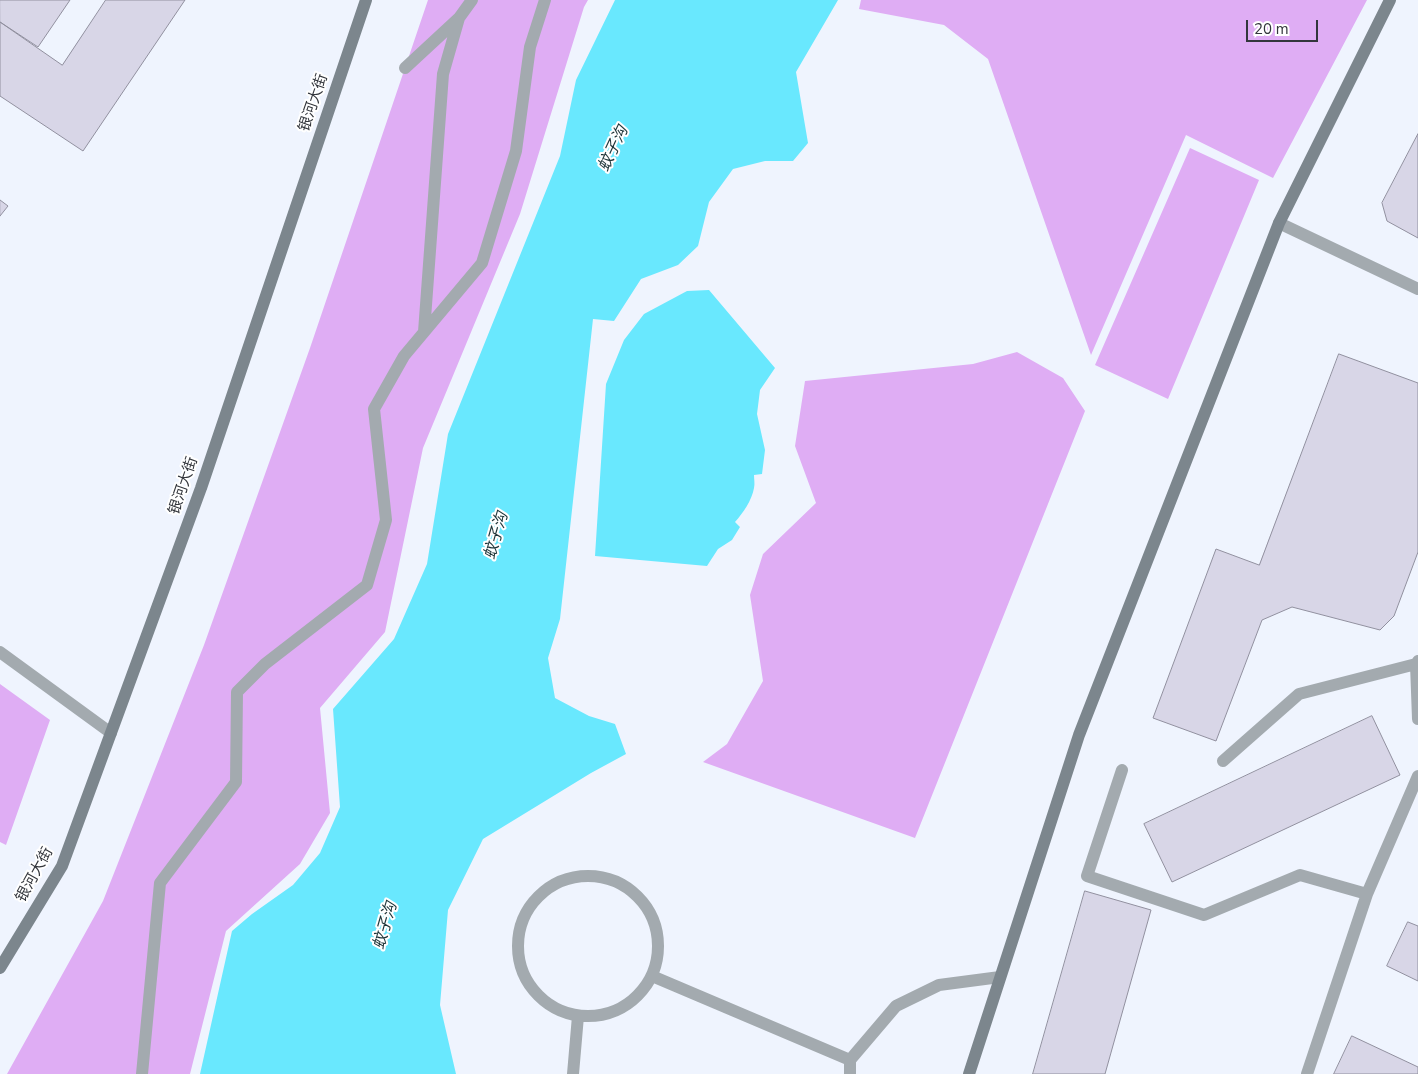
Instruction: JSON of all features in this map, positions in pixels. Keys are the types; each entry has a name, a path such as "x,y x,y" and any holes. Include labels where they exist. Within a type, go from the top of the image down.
{"street":[{"name":"银河大街","path":"0,968 62,866 201,488 366,0"},
{"path":"405,68 459,18 472,0"},
{"path":"142,1074 160,883 236,782 237,692 264,664 368,585 386,520 374,409 404,356 482,263 516,151 530,47 545,0"},
{"path":"969,1074 1079,735 1279,223 1390,0"},
{"path":"424,332 444,74 459,18"},
{"path":"1279,223 1418,289"},
{"path":"0,652 111,733"},
{"path":"1222,761 1299,694 1417,663 1418,719"},
{"path":"1122,770 1087,876 1204,915 1300,875 1367,894"},
{"path":"1307,1074 1367,894 1418,776"},
{"path":"595,876 616,881 635,894 650,911 657,932 658,955 652,976 639,995 621,1008 600,1016 578,1016 554,1009 535,994 522,974 517,950 520,926 530,904 548,887 570,877 595,876"},
{"path":"652,976 850,1060"},
{"path":"850,1074 850,1060 896,1006 939,985 1000,977"},
{"path":"573,1074 578,1016"}],"shaded area":[{"path":"428,0 588,0 584,7 520,214 423,448 385,632 320,708 330,813 300,864 226,931 190,1074 7,1074 103,901 204,645 310,348"},
{"path":"861,0 1367,0 1273,178 1186,135 1091,355 988,59 944,25 859,9"},
{"path":"1190,148 1259,180 1168,399 1095,365"},
{"path":"1017,352 1063,378 1085,411 915,838 703,762 727,744 763,681 750,595 763,554 816,503 795,446 805,381 973,364"},
{"path":"0,684 50,720 6,845 0,842"}],"water":[{"name":"蚊子沟","path":"615,0 838,0 796,72 808,143 793,161 765,161 733,169 709,202 698,246 678,265 641,279 614,321 593,319 560,619 548,658 555,698 589,716 615,724 626,754 591,773 483,839 448,910 440,1005 456,1074 200,1074 232,931 252,914 293,885 320,853 340,807 333,709 394,639 427,564 448,434 560,156 576,80"},
{"path":"709,290 775,368 760,390 757,414 765,450 762,474 754,475 751,497 735,522 740,527 732,540 718,549 707,566 595,556 606,384 624,340 644,314 687,291"}],"building":[{"path":"0,0 70,0 38,47 0,22"},
{"path":"106,0 185,0 83,151 0,96 0,22 62,65"},
{"path":"1418,134 1418,238 1387,221 1382,203"},
{"path":"0,200 8,206 0,216"},
{"path":"1339,354 1418,383 1418,552 1394,616 1380,630 1292,607 1262,620 1216,741 1153,718 1216,549 1259,565"},
{"path":"1372,716 1400,775 1172,882 1144,824"},
{"path":"1085,891 1151,910 1105,1074 1033,1074"},
{"path":"1408,922 1418,926 1418,981 1387,966"},
{"path":"1352,1036 1418,1067 1418,1074 1334,1074"}]}
